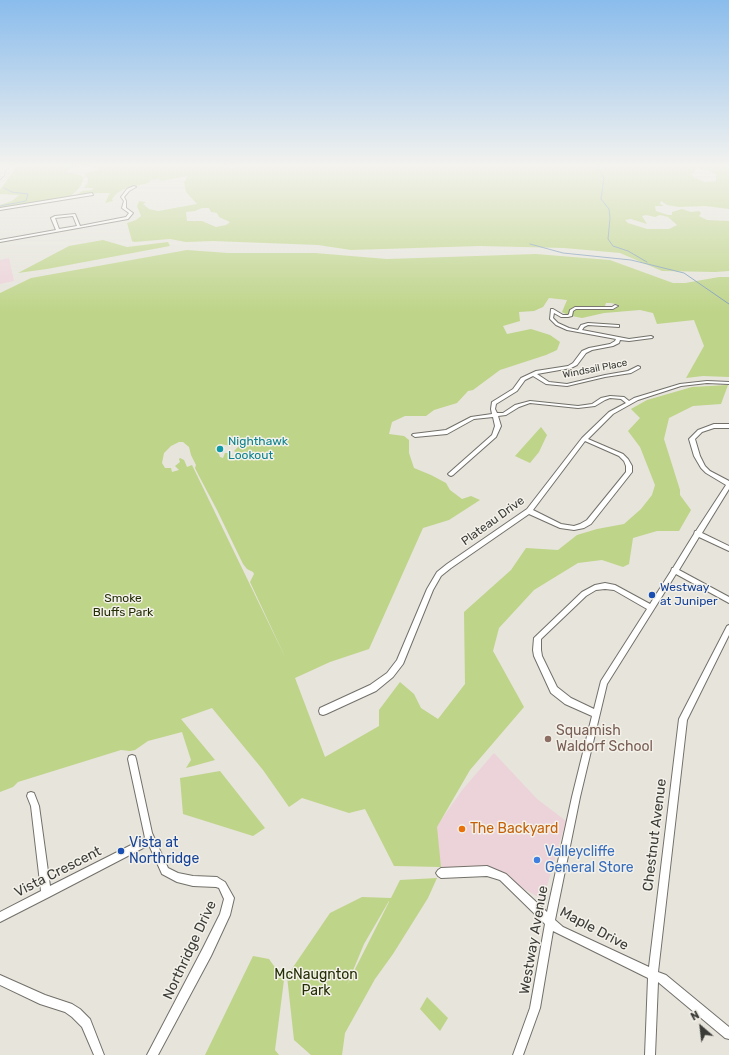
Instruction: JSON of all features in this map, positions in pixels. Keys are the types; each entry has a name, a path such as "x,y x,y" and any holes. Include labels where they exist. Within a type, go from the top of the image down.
{"street":[{"path":"58,231 53,218 72,215"},
{"path":"74,215 80,227"},
{"path":"0,241 80,227 128,217 129,215"},
{"path":"616,306 613,308 575,308 571,311 571,315 568,316 562,316 552,310 551,312 553,321 562,326 579,331 638,340 651,337"},
{"path":"579,331 582,326 588,324 618,326"},
{"path":"451,474 494,436 498,426 494,415 494,403 512,393 521,381 533,374 569,367 575,364 584,352 612,345 617,342 618,338"},
{"name":"Windsail Place","path":"533,374 548,383 567,385 629,372 638,368"},
{"name":"Plateau Drive","path":"323,711 373,688 390,675 400,662 430,589 439,574 529,512 584,439 611,413 628,402 690,383 729,383"},
{"path":"415,435 447,432 473,418 504,414 518,406 530,402 578,407 593,405 610,397 622,398 628,402"},
{"path":"729,426 714,426 700,431 692,439 697,456 703,467 708,472 729,484"},
{"path":"529,512 560,526 574,528 582,526 589,522 629,472 629,466 621,456 584,439"},
{"name":"Westway Avenue","path":"518,1055 535,1008 576,798 601,692 607,677 696,533 729,484"},
{"path":"696,533 729,549"},
{"path":"674,570 729,600"},
{"path":"596,714 568,701 554,690 538,656 538,638 584,594 595,588 605,586 615,588 651,608"},
{"name":"Chestnut Avenue","path":"650,1055 653,975 683,719 729,628"},
{"name":"Northridge Drive","path":"132,759 150,840 165,871 177,878 193,881 218,882 222,885 229,898 225,915 207,952 152,1055"},
{"path":"31,796 35,806 46,894"},
{"name":"Vista Crescent","path":"0,917 150,840"},
{"name":"Maple Drive","path":"441,873 486,871 503,877 560,930 670,984 729,1034"},
{"path":"0,980 44,1000 68,1008 86,1023 100,1055"}],"shaded area":[{"path":"9,258 14,281 0,284 0,260"},
{"path":"494,753 537,799 566,821 543,900 487,867 441,867 436,827 463,789"}],"green space":[{"path":"186,215 187,221 202,221 216,227 226,225 230,222 218,215 645,215 642,216 647,224 631,219 625,220 628,223 647,229 669,229 677,225 668,217 661,215 700,215 707,220 729,221 729,271 662,271 620,253 564,248 480,246 351,250 318,245 213,241 186,242 170,239 134,242 132,241 127,223 136,220 141,216"},
{"path":"647,215 659,215 655,217"},
{"path":"103,240 127,247 168,242 170,246 18,273 69,246"},
{"name":"Smoke Bluffs Park","path":"187,250 228,253 315,253 387,259 536,254 610,260 673,283 685,283 719,277 729,277 729,377 703,376 686,378 704,346 694,320 657,324 653,313 640,310 604,313 582,318 572,316 574,310 615,309 619,305 606,303 605,306 575,308 570,310 568,315 562,312 567,300 549,298 543,307 534,311 519,312 520,321 503,326 507,334 531,329 550,335 560,342 557,350 500,370 473,390 468,391 457,403 434,410 426,416 405,416 392,422 389,434 404,436 409,440 409,453 414,468 446,483 450,490 462,499 471,496 480,500 449,520 423,528 369,649 330,662 295,678 325,757 379,726 379,710 400,682 414,694 421,708 438,719 465,684 464,612 511,570 526,548 558,550 577,535 597,529 624,524 641,509 652,495 655,485 640,447 628,431 640,418 631,409 647,400 692,387 728,385 721,404 693,406 669,418 664,439 680,490 680,495 691,510 679,531 657,531 633,538 629,564 623,567 602,560 578,563 534,590 499,628 493,651 524,707 470,770 437,827 441,867 394,866 365,809 349,813 302,798 289,807 263,770 212,708 181,719 215,760 186,768 191,760 182,732 148,741 135,750 121,750 18,782 13,787 0,792 0,293 31,278","holes":["179,442 183,442 189,447 196,465 195,468 243,564 254,574 250,582 286,659 192,465 187,467 184,460 180,458 180,462 175,466 179,470 172,472 171,468 165,468 162,463 164,453 171,446","221,444 230,446 238,444 238,447 234,451 239,454 236,458 229,453 225,453 223,458 220,457 217,449"]},
{"path":"541,427 547,435 539,452 530,463 515,456"},
{"path":"220,771 265,828 253,836 183,814 180,778"},
{"name":"McNaugnton Park","path":"437,878 428,898 393,954 375,979 345,1033 342,1055 311,1055 294,1040 287,976 330,913 362,897 391,898 400,880","holes":["389,902 347,985 364,944"]},
{"path":"253,956 269,959 284,980 275,1050 279,1055 205,1055"},
{"path":"427,997 448,1018 440,1031 420,1009"}],"waterway":[{"path":"610,215 608,239 613,246 628,251 647,262"},
{"path":"530,244 563,253 631,260 684,273 729,304"}],"place":[{"name":"Nighthawk Lookout","path":"220,449"},
{"name":"Westway at Juniper","path":"652,595"},
{"name":"Squamish Waldorf School","path":"548,739"},
{"name":"The Backyard","path":"462,829"},
{"name":"Vista at Northridge","path":"121,851"},
{"name":"Valleycliffe General Store","path":"537,860"}]}
